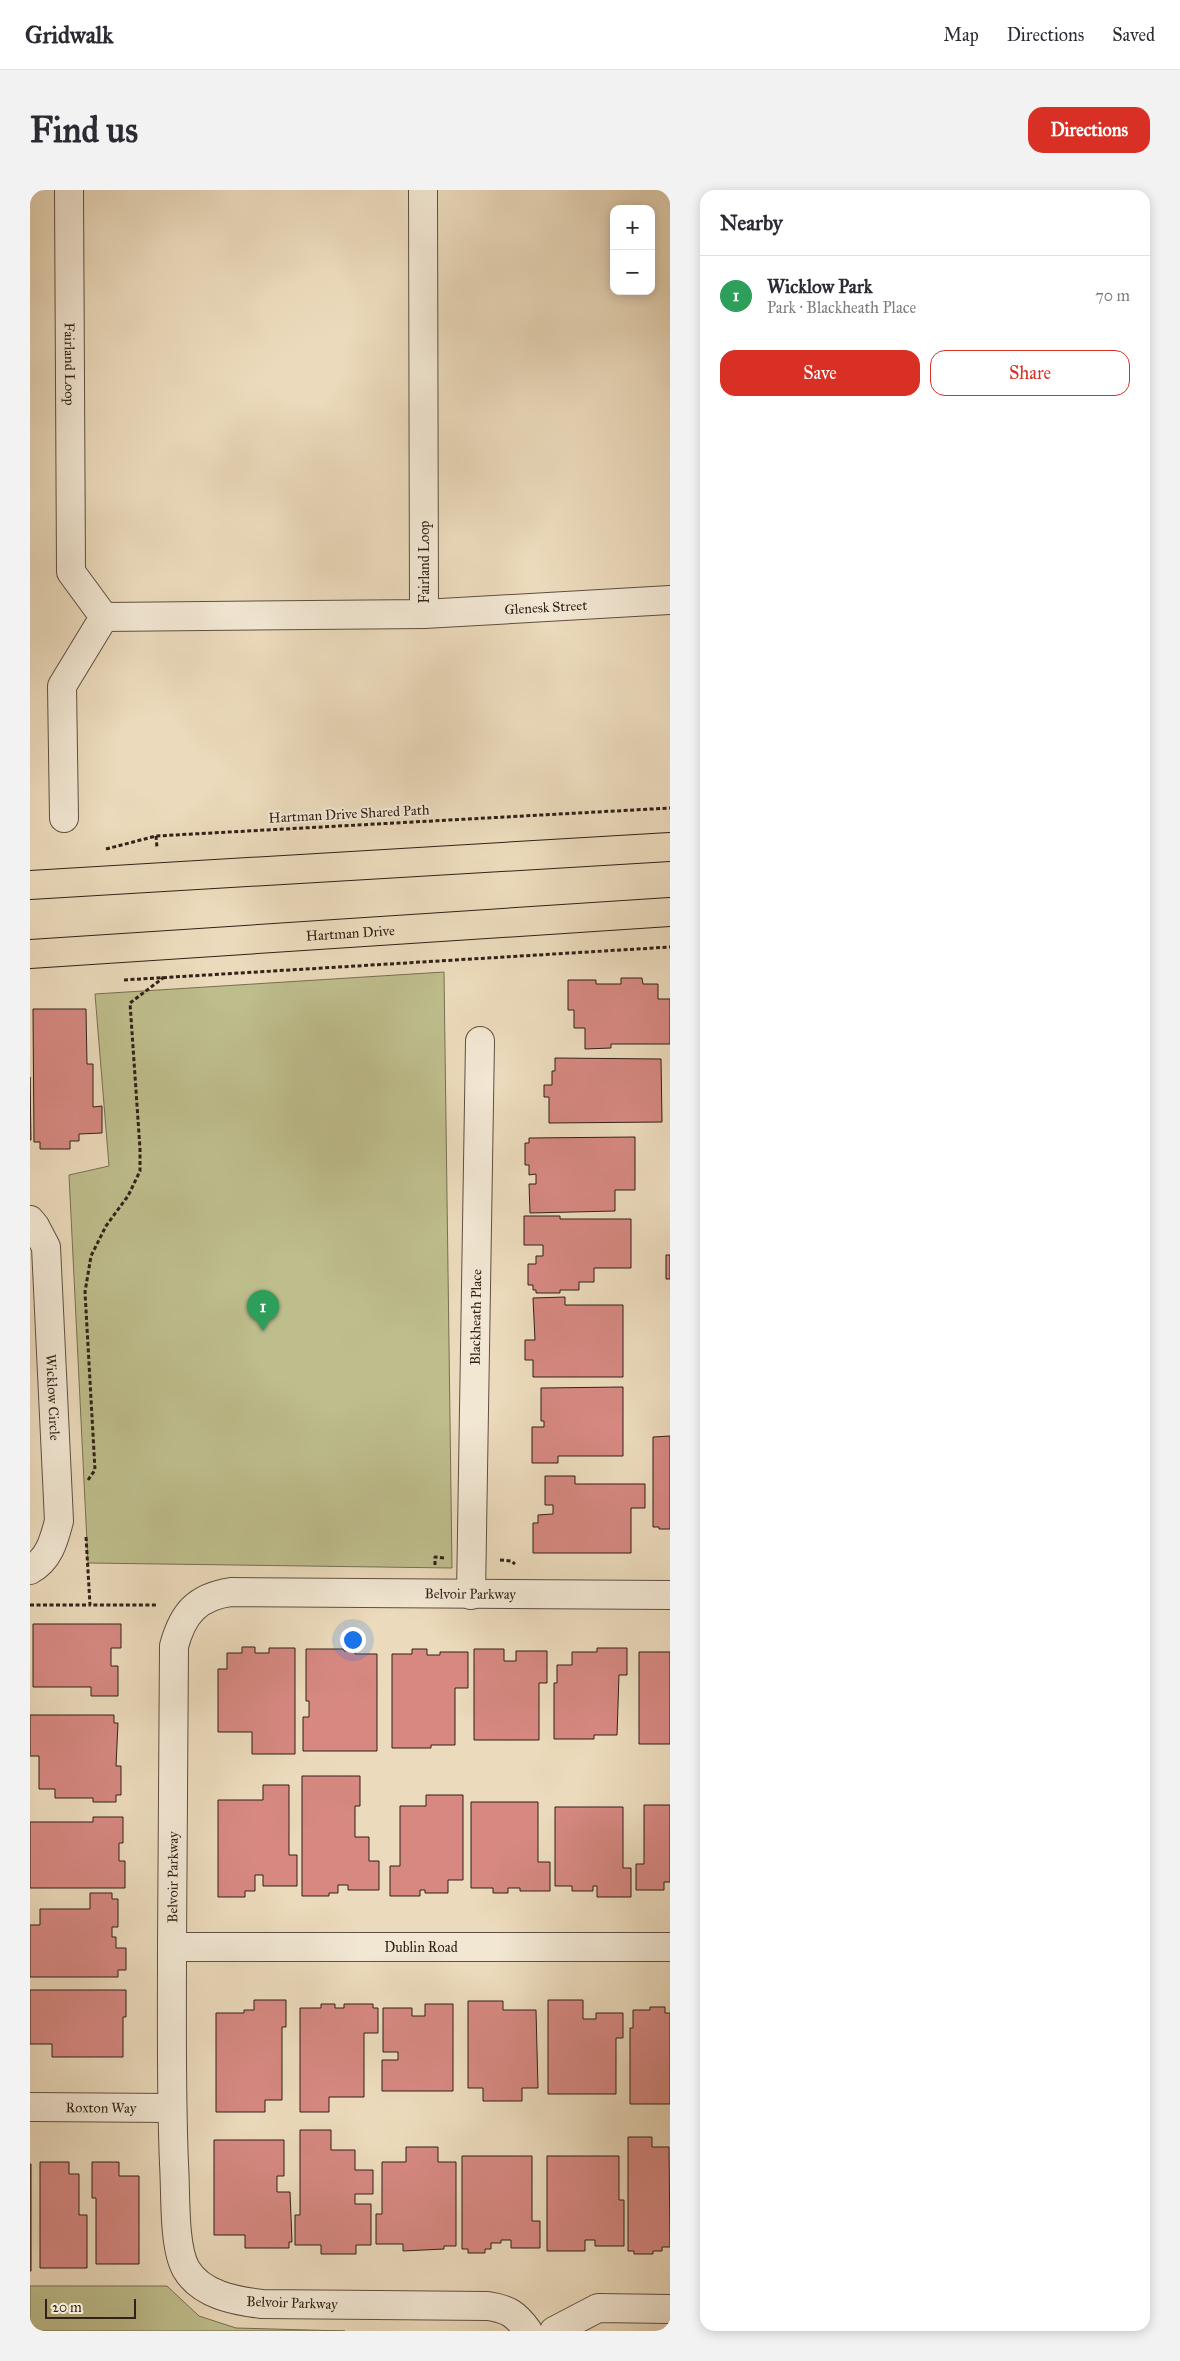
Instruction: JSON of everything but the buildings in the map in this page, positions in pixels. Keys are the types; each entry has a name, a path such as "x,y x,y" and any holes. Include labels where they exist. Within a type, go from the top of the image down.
{"main road":[{"path":"30,885 670,847"},
{"name":"Hartman Drive","path":"30,954 670,912"}],"street":[{"name":"Fairland Loop","path":"69,190 71,572 104,616 424,614 423,190"},
{"name":"Glenesk Street","path":"424,614 670,600"},
{"path":"64,818 62,686 104,616"},
{"name":"Blackheath Place","path":"471,1595 480,1041"},
{"name":"Wicklow Circle","path":"30,1220 46,1247 59,1521 52,1547 36,1567 30,1570"},
{"name":"Belvoir Parkway","path":"528,2331 521,2321 505,2309 488,2306 262,2304 226,2298 210,2291 186,2269 178,2246 172,2108 174,1646 179,1628 185,1618 200,1603 213,1595 231,1592 670,1595"},
{"name":"Dublin Road","path":"172,1947 670,1947"},
{"name":"Roxton Way","path":"30,2107 172,2108"},
{"path":"554,2331 598,2308 670,2309"}],"path":[{"name":"Hartman Drive Shared Path","path":"97,849 107,849 156,836 670,808"},
{"path":"156,836 158,877"},
{"path":"161,945 163,978"},
{"path":"116,980 670,947"},
{"path":"84,1486 95,1470 85,1292 91,1256 106,1226 128,1196 140,1171 130,1004 163,978"},
{"path":"86,1535 90,1604"},
{"path":"30,1605 167,1604 185,1618"}],"shaded area":[{"path":"444,972 452,1568 88,1563 69,1175 109,1166 95,994"},
{"path":"30,2286 167,2286 199,2316 236,2328 345,2331 30,2331"}],"place":[{"name":"Wicklow Park","path":"263,1331"}]}
